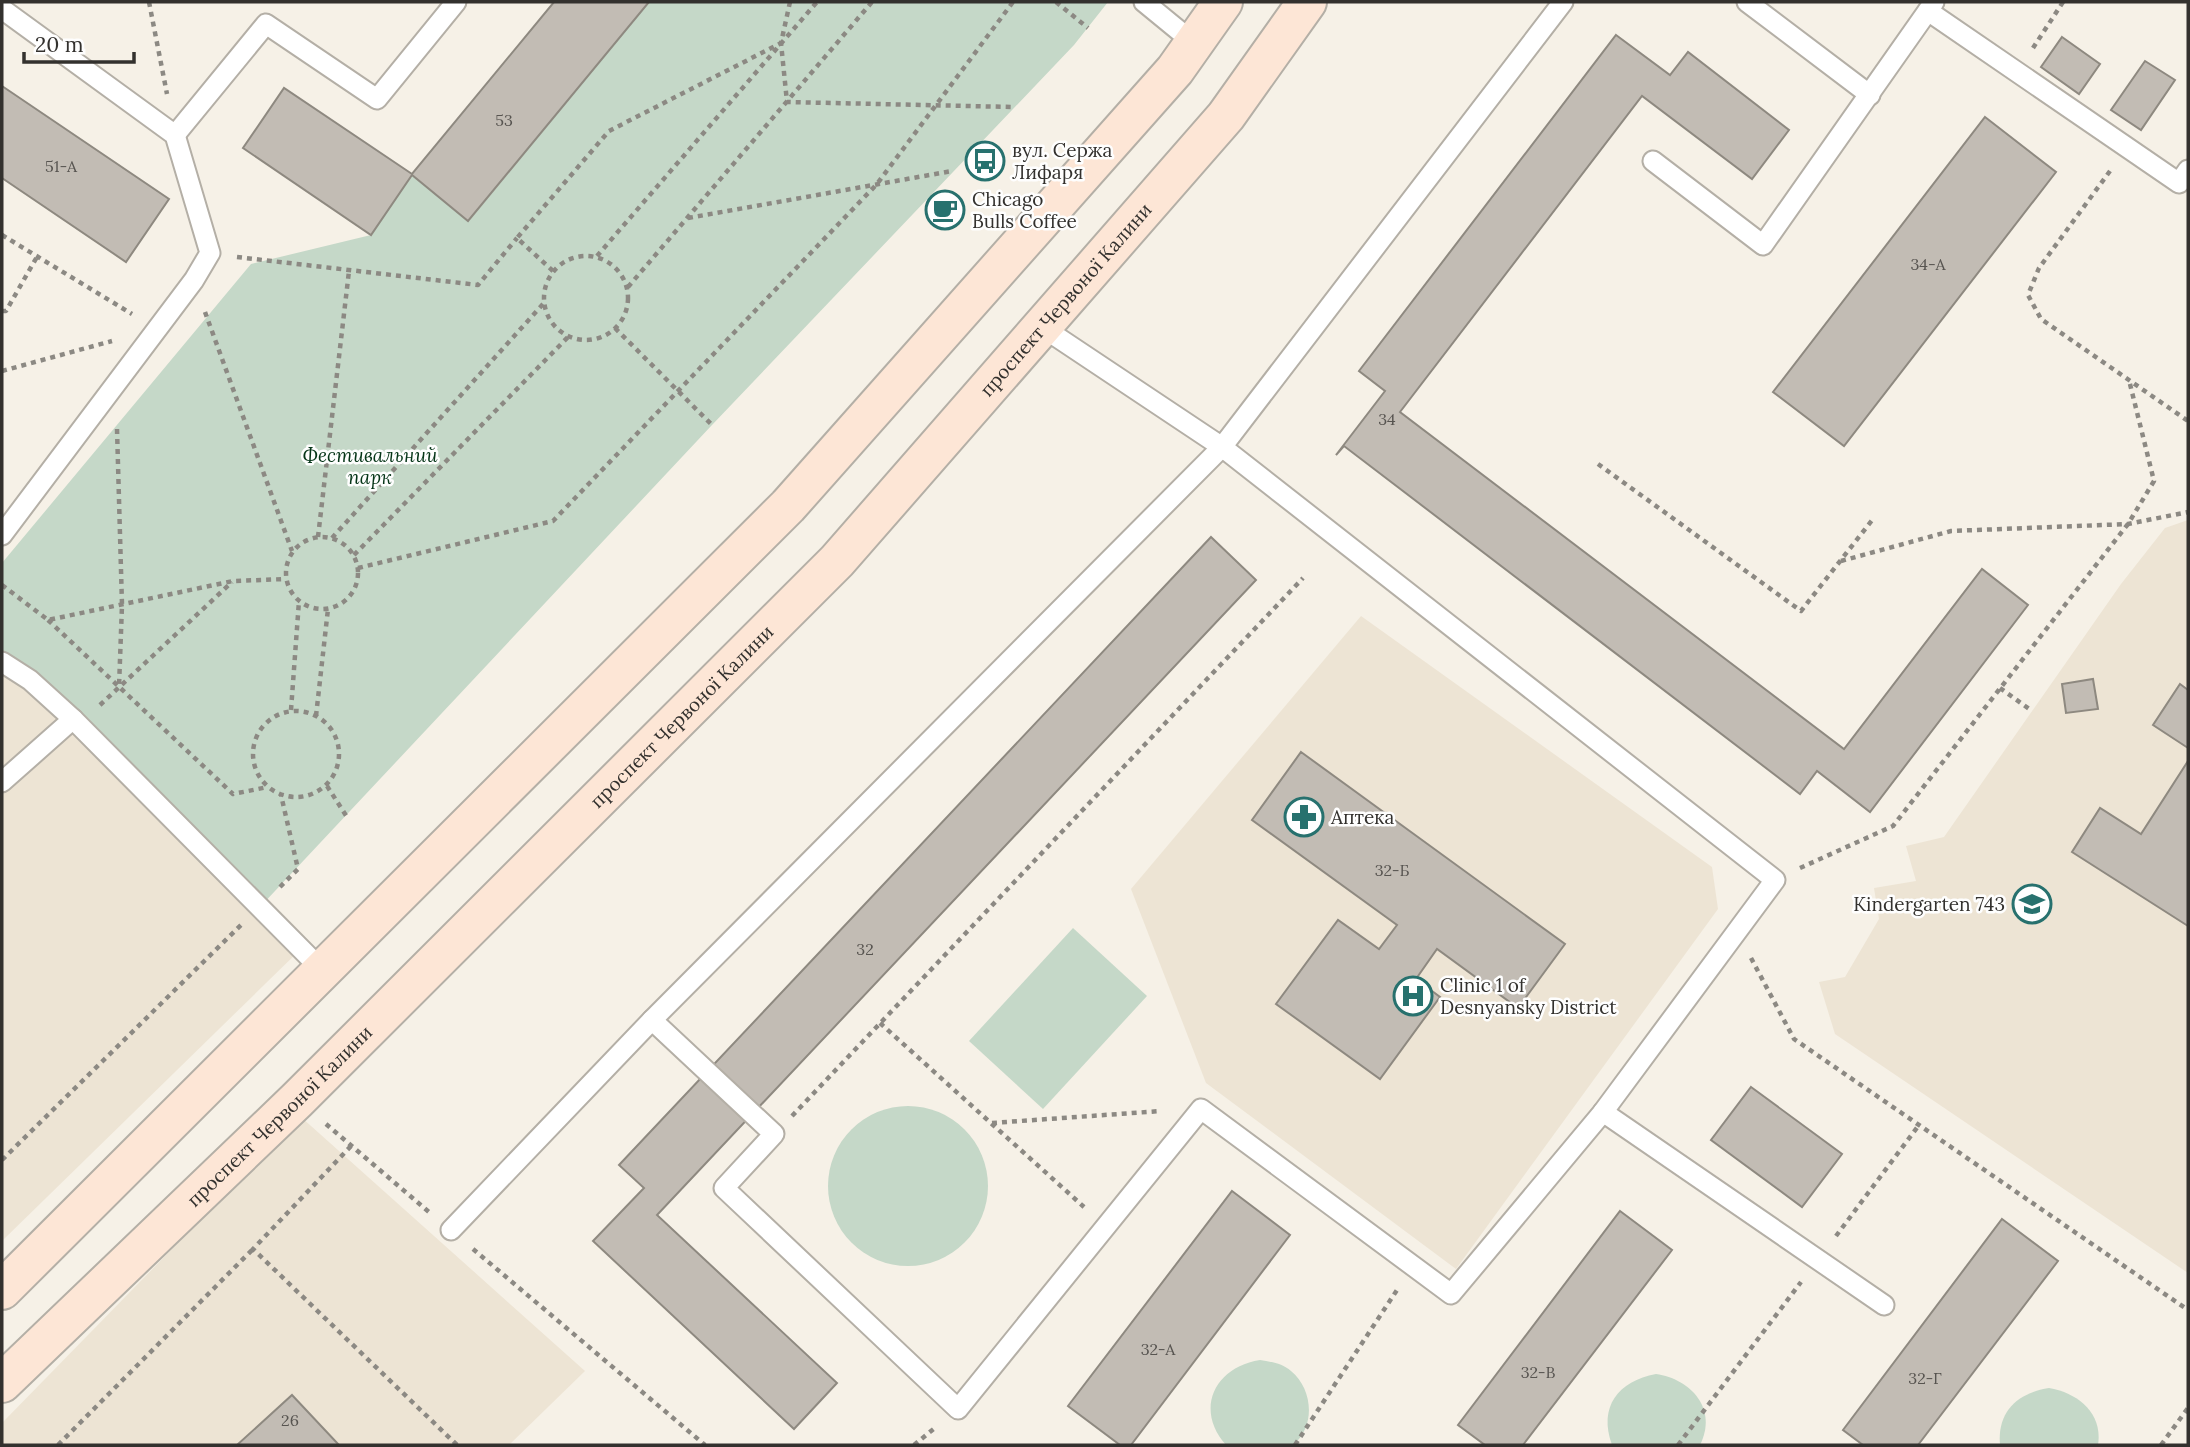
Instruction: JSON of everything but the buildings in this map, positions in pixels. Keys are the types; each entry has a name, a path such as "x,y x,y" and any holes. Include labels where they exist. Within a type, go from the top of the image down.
{"main road":[{"path":"2,1290 788,506 1175,71 1223,2"},
{"name":"проспект Червоної Калини","path":"2,1383 298,1100 837,561 1226,116 1307,2"}],"lane":[{"path":"175,135 266,23 377,99 456,2"},
{"path":"1144,2 1194,43"},
{"path":"451,1230 652,1020 1222,447 1563,2"},
{"path":"1747,2 1870,94"},
{"path":"1653,161 1763,245 1931,6 2018,73 2179,183 2188,170"},
{"path":"2,535 194,280 210,253 175,135 6,7"},
{"path":"652,1020 774,1134 724,1188 958,1409 1201,1109 1451,1294 1603,1112 1775,880 1222,447 1042,327"},
{"path":"2,662 30,680 76,722 323,971"},
{"path":"2,782 76,722"},
{"path":"1603,1112 1884,1305"}],"path":[{"path":"149,2 175,135"},
{"path":"787,102 781,43 789,2"},
{"path":"597,256 817,2"},
{"path":"628,287 872,2"},
{"path":"358,568 553,521 877,184 1013,2"},
{"path":"1056,2 1088,28"},
{"path":"2018,73 2063,2"},
{"path":"210,253 478,285 609,131 781,43"},
{"path":"787,102 1014,107"},
{"path":"2127,147 2039,268 2028,295 2041,319 2188,421"},
{"path":"686,219 952,171"},
{"path":"2,235 157,329"},
{"path":"517,238 553,271"},
{"path":"2,311 6,311 38,255"},
{"path":"597,256 611,262 621,273 628,287 629,301 624,319 615,328 594,340 576,339 559,331 549,319 544,303 545,286 553,271 566,260 597,256"},
{"path":"318,537 349,271"},
{"path":"194,280 292,551"},
{"path":"332,538 544,303"},
{"path":"615,328 712,425"},
{"path":"2,371 157,329"},
{"path":"354,555 569,336"},
{"path":"1775,880 1893,826 2128,524 2154,481 2129,380"},
{"path":"116,383 122,605 120,687"},
{"path":"1598,464 1801,611 1873,519"},
{"path":"1840,561 1951,531 2128,524 2188,512"},
{"path":"318,537 332,538 344,544 354,555 358,568 357,582 351,595 341,605 314,609 291,593 286,579 286,565 292,551 304,541 318,537"},
{"path":"774,1134 1303,578"},
{"path":"48,620 233,581 286,579"},
{"path":"76,722 120,687 233,581"},
{"path":"2,585 48,620 233,794 268,788"},
{"path":"291,710 299,601"},
{"path":"316,716 328,609"},
{"path":"2000,688 2032,711"},
{"path":"291,710 309,712 316,716 325,720 336,735 340,753 337,771 327,786 311,795 296,797 281,795 268,788 253,762 253,744 260,728 274,716 291,710"},
{"path":"327,786 348,817"},
{"path":"2,1160 298,869 281,795"},
{"path":"1737,932 1794,1040 2188,1310"},
{"path":"880,1023 1105,1227"},
{"path":"298,1100 705,1445"},
{"path":"991,1123 1201,1109"},
{"path":"1828,1247 1919,1125"},
{"path":"58,1445 351,1146"},
{"path":"253,1249 457,1445"},
{"path":"1295,1445 1412,1266"},
{"path":"1678,1445 1803,1280"},
{"path":"2161,1445 2188,1409"}],"shaded area":[{"name":"Kindergarten 743","path":"2188,520 2188,1273 1835,1034 1819,982 1845,977 1879,919 1874,888 1916,881 1906,846 1944,837 2121,584 2165,528"},
{"name":"Clinic 1 of Desnyansky District","path":"1361,616 1712,867 1718,909 1456,1269 1206,1083 1131,889"},
{"path":"2,638 304,946 2,1241"},
{"path":"301,1117 585,1371 509,1445 2,1445 2,1423"}],"green space":[{"name":"Фестивальний парк","path":"649,2 1108,2 1074,45 712,425 260,907 2,662 2,563 251,264 371,235 412,174 469,221"},
{"path":"1073,928 1147,996 1043,1109 969,1041"},
{"path":"908,1106 939,1112 964,1130 982,1155 988,1186 982,1217 964,1242 939,1260 908,1266 877,1260 852,1242 834,1217 828,1186 834,1155 852,1130 877,1112"},
{"path":"1260,1360 1284,1366 1304,1387 1309,1408 1305,1428 1293,1445 1226,1445 1211,1418 1214,1392 1221,1380 1231,1371"},
{"path":"1656,1374 1680,1382 1698,1398 1706,1419 1700,1445 1612,1445 1608,1419 1614,1398 1631,1383"},
{"path":"2049,1388 2070,1395 2086,1406 2097,1423 2098,1445 2000,1445 2002,1423 2011,1406 2027,1394"}],"place":[{"name":"вул. Сержа Лифаря","path":"985,161"},
{"name":"Chicago Bulls Coffee","path":"945,210"},
{"name":"Аптека","path":"1304,817"},
{"name":"Kindergarten 743","path":"2032,904"},
{"name":"Clinic 1 of Desnyansky District","path":"1413,996"}]}
